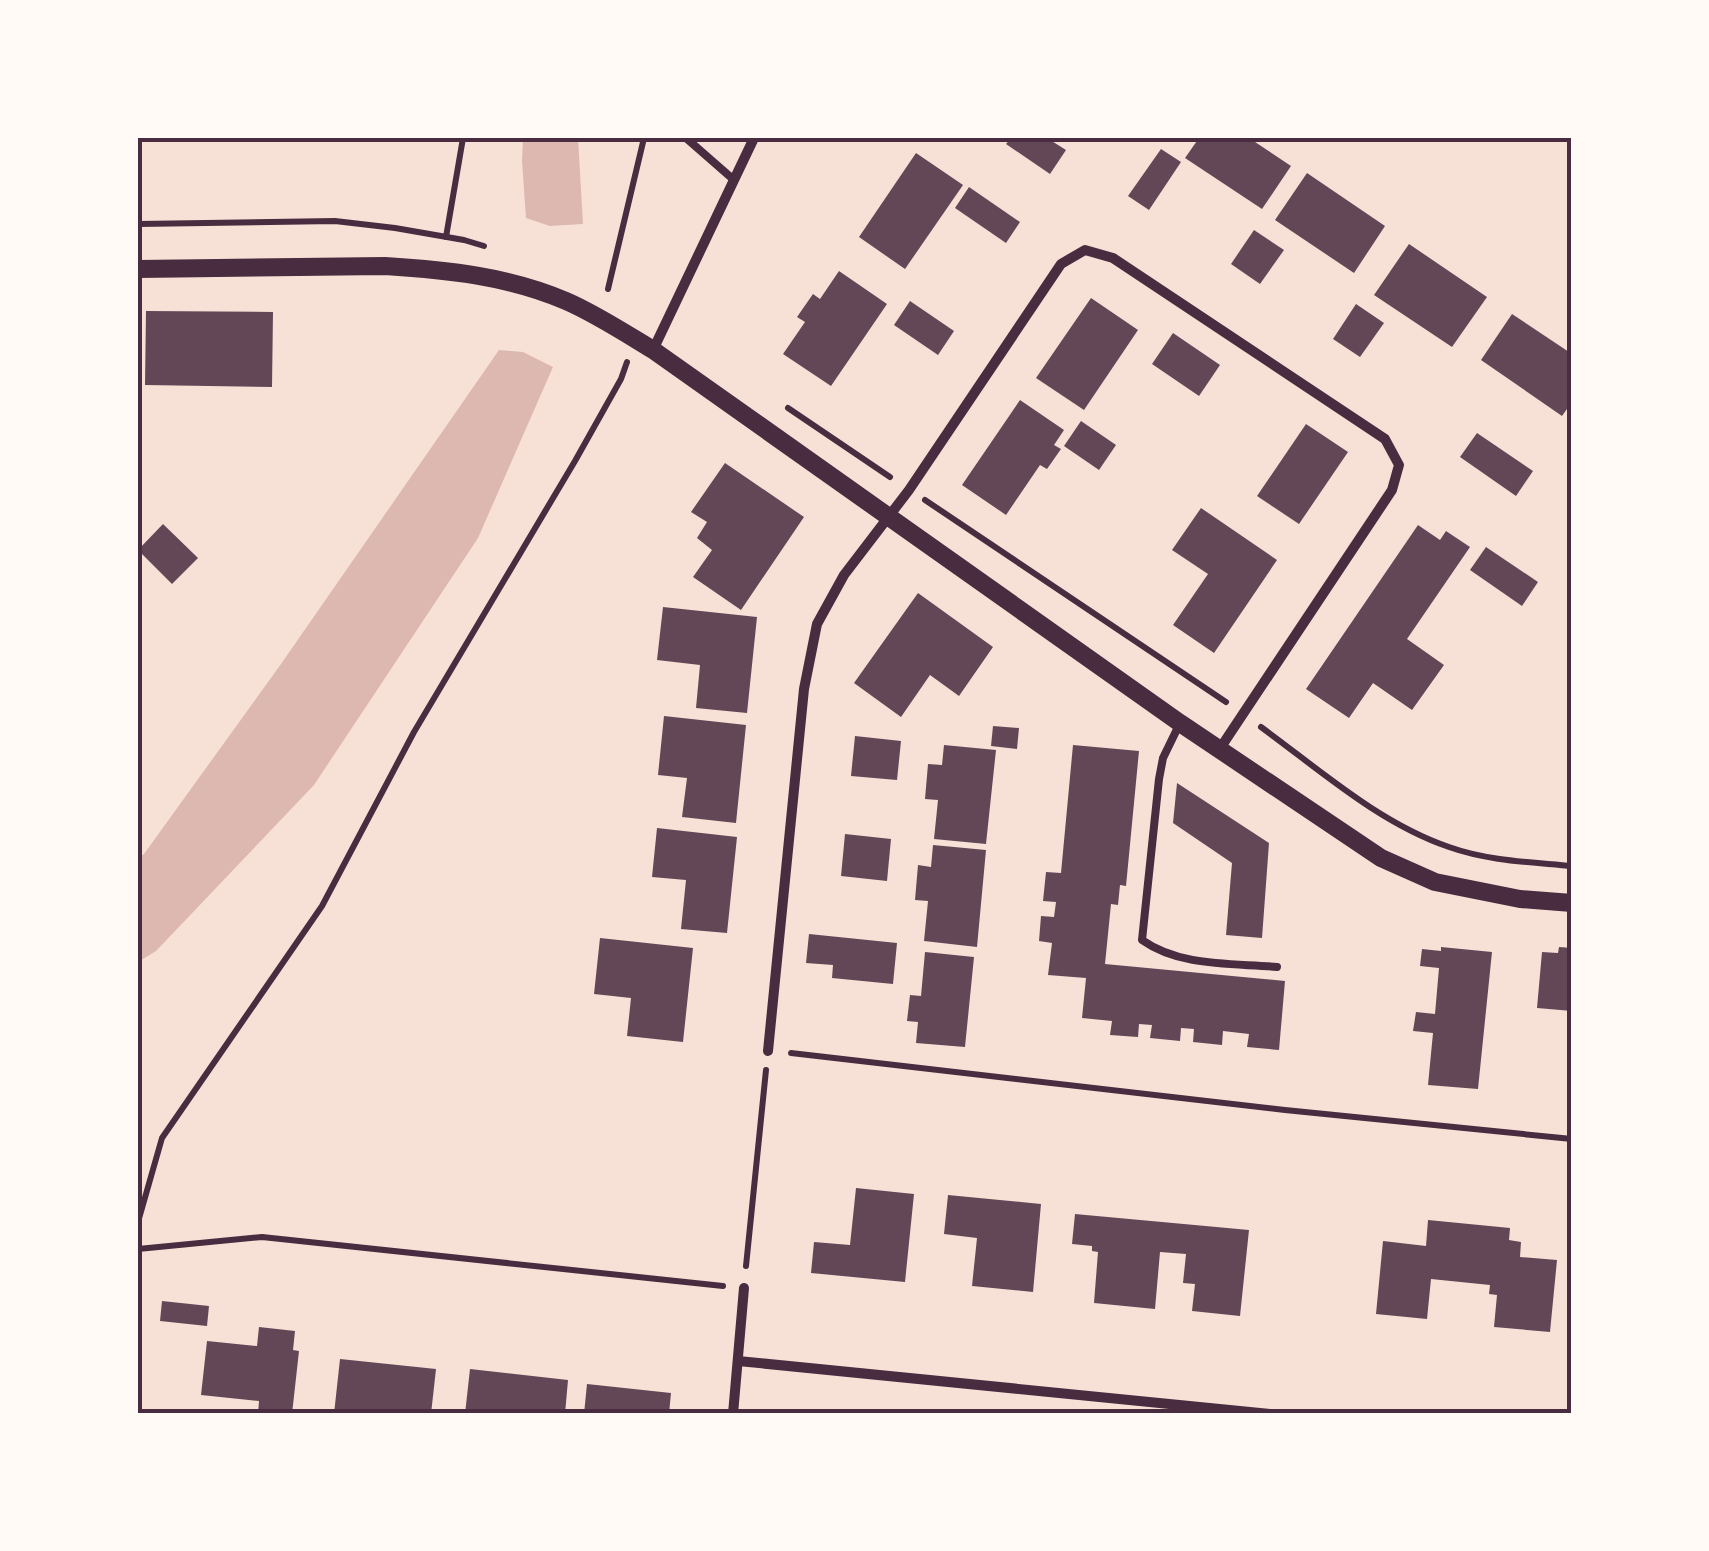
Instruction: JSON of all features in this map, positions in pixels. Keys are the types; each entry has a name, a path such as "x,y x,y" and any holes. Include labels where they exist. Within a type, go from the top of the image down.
{"street":[{"path":"653,350 754,138"},
{"path":"768,1051 804,690 817,624 844,575 909,490 1061,264 1085,250 1113,258 1369,428 1385,439 1399,465 1392,490 1219,750"},
{"path":"138,269 420,268 472,274 565,300 653,350 1180,723 1380,858 1435,882 1520,899 1572,904"},
{"path":"733,1414 744,1288"},
{"path":"738,1361 1270,1414"}],"lane":[{"path":"686,138 734,180"},
{"path":"1180,723 1163,758 1159,779 1142,940 1159,952 1194,960 1277,966"}],"path":[{"path":"446,237 463,138"},
{"path":"622,298 608,289 644,138"},
{"path":"138,1222 162,1138 322,906 414,732 621,379 635,339"},
{"path":"779,401 1414,834 1488,857 1572,866"},
{"path":"138,1249 262,1237 744,1288 768,1051 1572,1139"}],"shaded area":[{"path":"523,138 578,138 583,224 550,226 526,218"},
{"path":"499,350 523,352 553,367 478,538 314,785 156,951 138,962 138,858 281,664"}],"building":[{"path":"1011,138 1047,138 1066,150 1050,174 1006,144"},
{"path":"1199,138 1249,138 1291,166 1262,209 1185,158"},
{"path":"1161,149 1181,162 1149,210 1128,196"},
{"path":"916,153 963,185 905,269 859,237"},
{"path":"1307,173 1385,226 1354,273 1275,220"},
{"path":"969,187 1020,222 1006,243 955,208"},
{"path":"1254,230 1284,250 1260,284 1231,264"},
{"path":"1409,244 1487,297 1452,347 1374,295"},
{"path":"839,271 887,304 831,386 783,354 805,322 797,317 813,294 820,299"},
{"path":"1091,298 1138,330 1084,410 1036,378"},
{"path":"910,301 954,331 938,355 894,325"},
{"path":"1356,304 1384,323 1360,357 1333,339"},
{"path":"146,311 273,312 272,387 145,385"},
{"path":"1512,314 1572,354 1572,402 1562,416 1481,360"},
{"path":"1173,333 1220,365 1199,396 1152,364"},
{"path":"1020,400 1064,430 1054,445 1061,449 1047,469 1040,465 1006,515 962,485"},
{"path":"1081,421 1116,445 1099,470 1064,446"},
{"path":"1306,424 1348,452 1299,524 1257,496"},
{"path":"1477,433 1533,471 1516,496 1460,457"},
{"path":"725,463 804,517 741,610 693,577 712,550 697,538 707,522 691,512"},
{"path":"1201,508 1277,560 1214,653 1173,625 1208,574 1172,550"},
{"path":"163,524 198,558 172,584 138,550"},
{"path":"1418,525 1440,540 1446,531 1470,547 1407,639 1444,665 1412,710 1373,683 1349,718 1306,689"},
{"path":"1486,547 1538,582 1522,606 1470,570"},
{"path":"918,593 993,647 959,696 930,675 901,717 854,683"},
{"path":"663,607 757,617 747,713 696,708 700,665 657,660"},
{"path":"664,716 746,725 736,823 682,817 687,778 658,775"},
{"path":"993,726 1019,728 1017,749 991,746"},
{"path":"855,736 901,741 897,780 851,776"},
{"path":"944,745 996,750 986,844 934,839 938,800 925,799 928,764 942,765"},
{"path":"1073,745 1139,751 1126,886 1120,885 1118,905 1111,904 1105,964 1285,981 1279,1050 1247,1047 1249,1034 1223,1031 1222,1045 1193,1042 1194,1029 1181,1028 1180,1041 1150,1038 1152,1025 1139,1024 1138,1037 1110,1035 1112,1021 1082,1018 1086,978 1048,975 1052,943 1039,941 1041,916 1054,917 1056,902 1043,901 1046,872 1061,873"},
{"path":"1177,783 1269,843 1262,938 1226,935 1232,863 1173,823"},
{"path":"657,828 737,837 727,933 681,929 686,880 652,877"},
{"path":"845,834 891,839 887,881 841,876"},
{"path":"933,845 986,850 977,947 924,941 928,901 915,900 918,865 931,867"},
{"path":"809,934 897,943 893,984 832,978 833,965 806,963"},
{"path":"600,938 693,948 683,1042 627,1036 631,998 594,994"},
{"path":"1441,947 1492,952 1478,1089 1428,1085 1433,1033 1413,1031 1416,1012 1435,1014 1439,968 1420,966 1422,949 1441,951"},
{"path":"1559,947 1572,948 1572,1011 1537,1008 1542,952 1558,953"},
{"path":"925,952 974,957 965,1047 916,1043 918,1022 907,1021 910,995 921,996"},
{"path":"856,1188 914,1194 905,1282 811,1273 814,1242 850,1245"},
{"path":"948,1195 1041,1204 1033,1292 972,1286 977,1238 944,1234"},
{"path":"1075,1214 1249,1230 1240,1316 1192,1311 1195,1284 1183,1283 1186,1254 1160,1252 1155,1309 1094,1303 1098,1252 1092,1251 1092,1246 1072,1244"},
{"path":"1428,1220 1510,1228 1509,1240 1521,1242 1520,1257 1557,1260 1550,1332 1494,1327 1497,1295 1489,1294 1490,1285 1431,1279 1427,1319 1376,1314 1383,1241 1426,1246"},
{"path":"162,1301 209,1306 207,1326 160,1321"},
{"path":"259,1327 295,1331 293,1350 299,1351 292,1414 258,1414 259,1401 201,1395 207,1341 257,1346"},
{"path":"340,1359 436,1369 431,1414 334,1414"},
{"path":"470,1369 568,1380 565,1414 465,1414"},
{"path":"587,1384 671,1393 669,1414 584,1414"}]}
